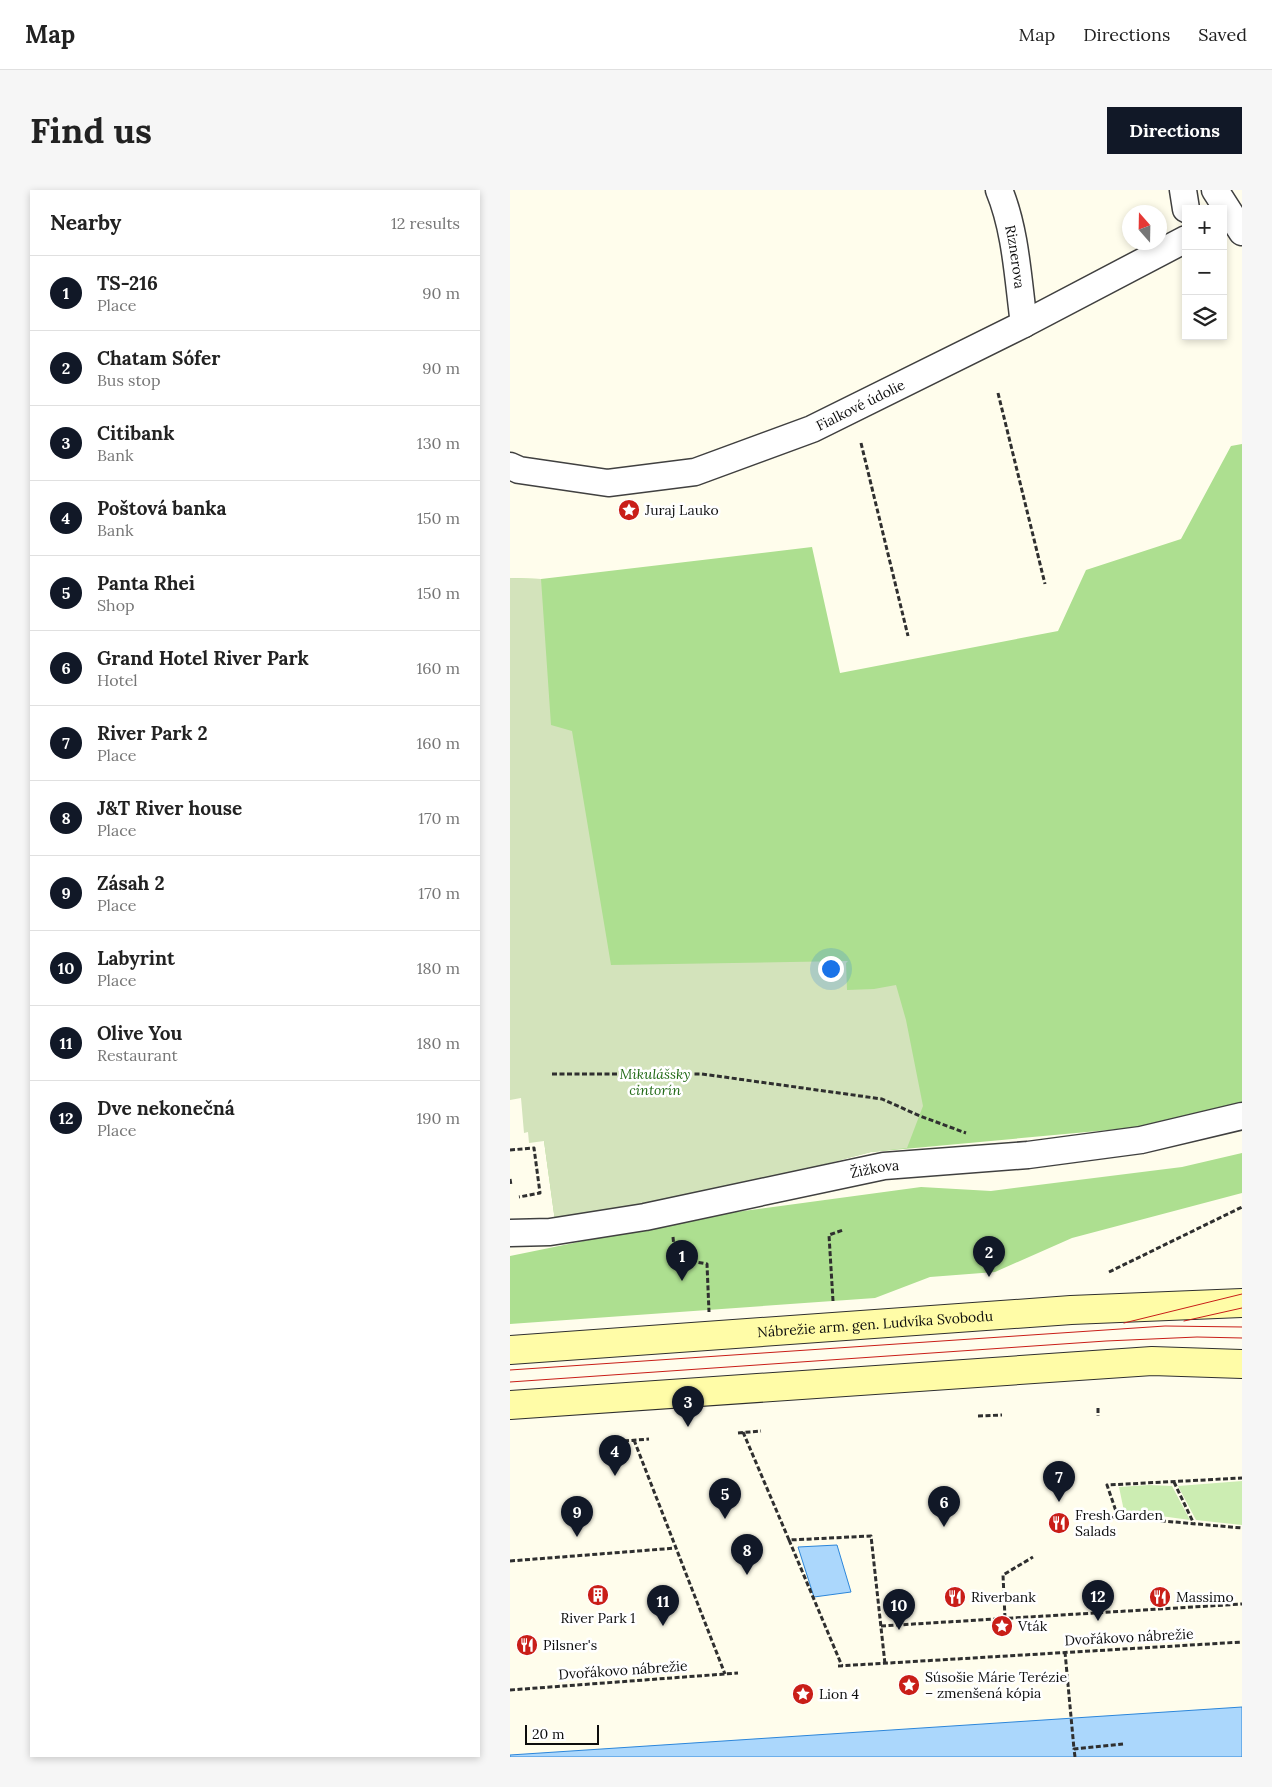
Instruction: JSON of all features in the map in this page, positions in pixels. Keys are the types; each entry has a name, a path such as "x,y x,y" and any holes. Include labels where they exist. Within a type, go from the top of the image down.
{"main road":[{"name":"Nábrežie arm. gen. Ludvíka Svobodu","path":"510,1350 1071,1310 1242,1303"},
{"path":"510,1405 1152,1361 1242,1364"}],"street":[{"name":"Riznerova","path":"999,190 1004,203 1016,261 1024,324"},
{"path":"1183,190 1185,205"},
{"path":"1215,190 1242,232"},
{"name":"Fialkové údolie","path":"510,466 519,470 608,483 695,472 812,429 1024,324 1182,241"},
{"name":"Žižkova","path":"510,1233 550,1232 702,1206 884,1166 1091,1148 1141,1140 1242,1116"}],"path":[{"path":"998,393 1045,584"},
{"path":"861,443 908,636"},
{"path":"552,1074 702,1074 882,1099 920,1116 974,1136"},
{"path":"510,1150 534,1148 540,1193 519,1197"},
{"path":"510,1179 511,1185"},
{"path":"702,1206 672,1237 675,1258 706,1264 709,1317"},
{"path":"1108,1272 1242,1207"},
{"path":"834,1309 830,1234 843,1230"},
{"path":"1098,1408 1098,1416"},
{"path":"978,1416 1002,1415"},
{"path":"761,1431 741,1433 789,1540 871,1536 885,1664"},
{"path":"624,1440 649,1439"},
{"path":"634,1440 725,1674"},
{"path":"1118,1517 1107,1485 1242,1478"},
{"path":"1174,1482 1194,1524"},
{"path":"1101,1518 1118,1517 1242,1528"},
{"name":"Dvořákovo nábrežie","path":"789,1540 840,1666 1242,1642"},
{"path":"510,1561 676,1548"},
{"path":"1005,1618 1003,1575 1033,1557"},
{"path":"881,1626 1242,1604"},
{"path":"1065,1652 1075,1757"},
{"name":"Dvořákovo nábrežie","path":"510,1690 738,1673"},
{"path":"1074,1750 1123,1744"}],"green space":[{"path":"1242,444 1242,1104 1185,1123 871,1152 742,1185 555,1221 544,1141 510,578 541,579 812,547 840,673 1058,631 1086,570 1181,539 1231,446"},
{"name":"Mikulášsky cintorín","path":"510,578 541,579 551,725 572,731 611,965 848,961 846,963 847,990 874,989 896,985 906,1020 923,1106 907,1148 871,1152 742,1185 555,1221 544,1141 529,1143 528,1132 524,1133 521,1098 510,1100"},
{"path":"1242,1153 1242,1193 1072,1238 995,1272 930,1277 875,1298 510,1324 510,1256 706,1216 921,1187 991,1191 1182,1167"},
{"path":"1242,1481 1242,1525 1196,1520 1178,1486"},
{"path":"1172,1486 1190,1520 1124,1511 1119,1487"}],"water":[{"path":"837,1545 851,1592 814,1597 798,1547"},
{"path":"1242,1707 1242,1757 510,1757 510,1755"}],"tram line":[{"path":"1124,1323 1242,1294"},
{"path":"1184,1321 1242,1308"},
{"path":"510,1370 1165,1326 1242,1327"},
{"path":"510,1382 1106,1341 1197,1337 1242,1338"}],"place":[{"name":"Juraj Lauko","path":"629,510"},
{"name":"Chatam Sófer","path":"989,1277"},
{"name":"TS-216","path":"682,1281"},
{"name":"Citibank","path":"688,1427"},
{"name":"Poštová banka","path":"615,1476"},
{"name":"River Park 2","path":"1059,1502"},
{"name":"Panta Rhei","path":"725,1519"},
{"name":"Fresh Garden Salads","path":"1059,1523"},
{"name":"Grand Hotel River Park","path":"944,1527"},
{"name":"Zásah 2","path":"577,1537"},
{"name":"J&T River house","path":"747,1575"},
{"name":"River Park 1","path":"598,1595"},
{"name":"Riverbank","path":"955,1597"},
{"name":"Massimo","path":"1160,1597"},
{"name":"Dve nekonečná","path":"1098,1621"},
{"name":"Olive You","path":"663,1626"},
{"name":"Vták","path":"1002,1626"},
{"name":"Labyrint","path":"899,1630"},
{"name":"Pilsner's","path":"527,1645"},
{"name":"Súsošie Márie Terézie – zmenšená kópia","path":"909,1685"},
{"name":"Lion 4","path":"803,1694"}]}
